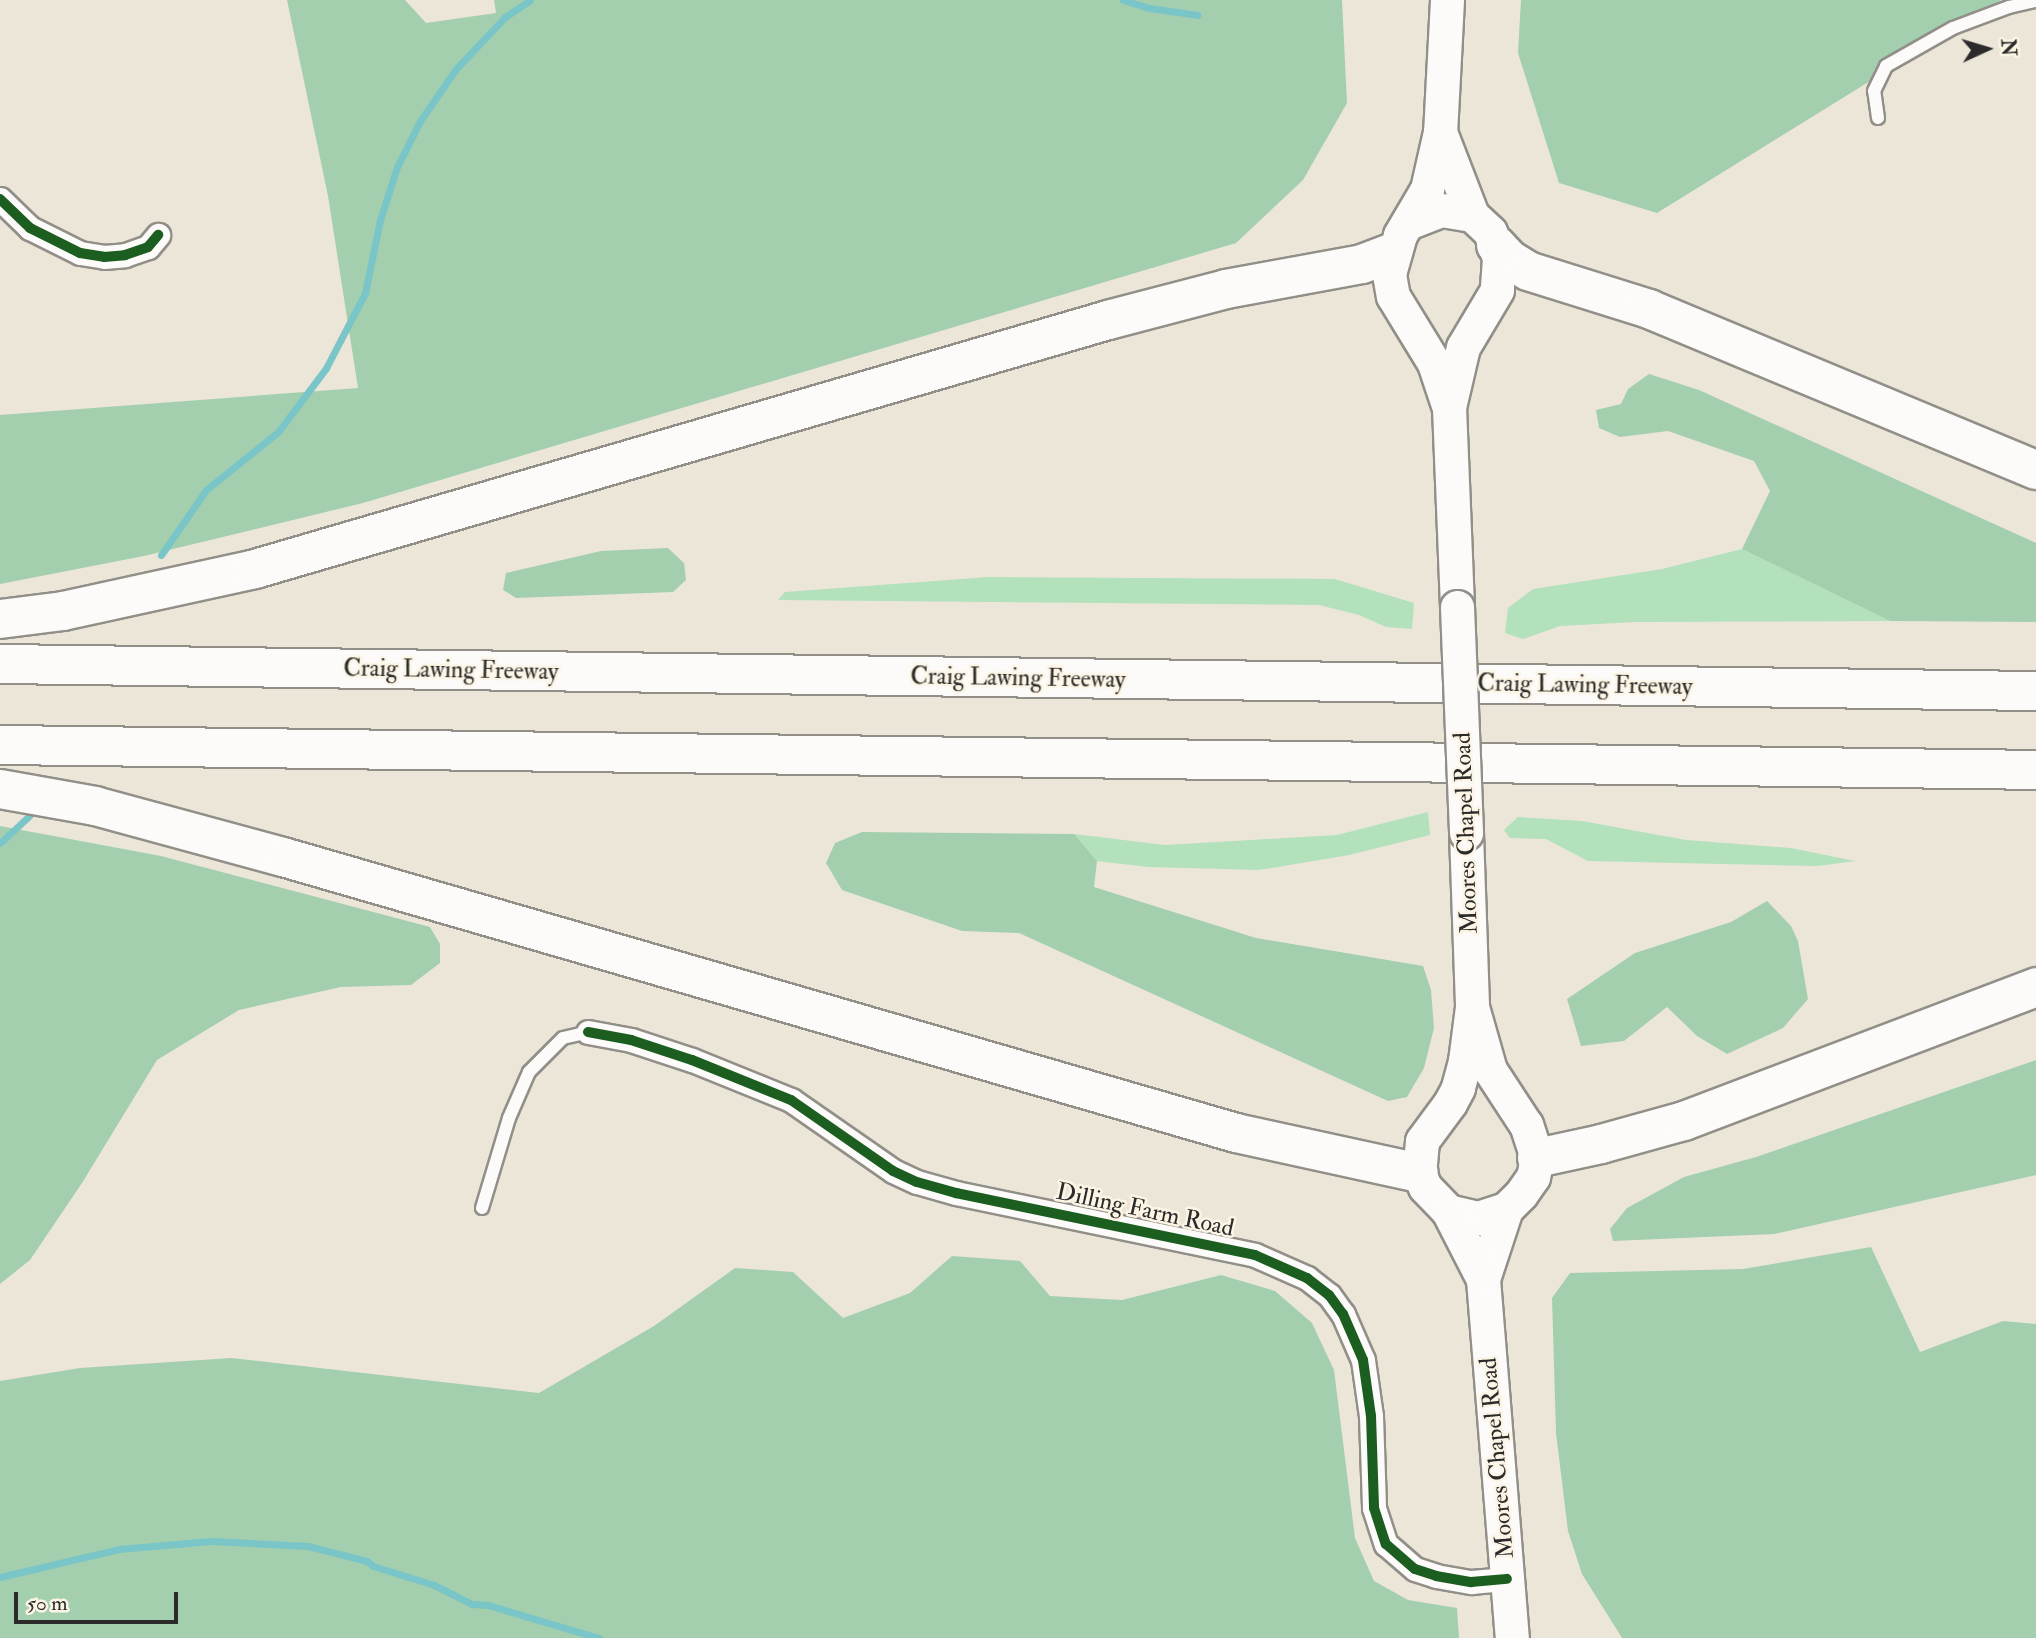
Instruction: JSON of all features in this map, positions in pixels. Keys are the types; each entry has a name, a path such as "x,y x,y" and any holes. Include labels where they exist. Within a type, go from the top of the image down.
{"highway":[{"path":"0,619 63,611 255,569 1108,320 1226,289 1362,264 1401,237"},
{"path":"1496,245 1509,259 1528,271 1661,314 2036,470"},
{"name":"Craig Lawing Freeway","path":"0,664 2036,691"},
{"path":"0,745 2036,770"},
{"path":"0,789 95,806 296,861 1236,1133 1419,1173"},
{"path":"1537,1158 1684,1121 2036,987"}],"main road":[{"name":"Moores Chapel Road","path":"1447,0 1440,132 1427,189 1401,237 1389,274 1393,296 1434,363 1449,407"},
{"name":"Moores Chapel Road","path":"1440,132 1472,215 1490,233 1496,245 1500,272 1497,290 1462,347 1449,407 1472,1007 1458,1088 1422,1140 1419,1173 1425,1187 1448,1211 1483,1279 1512,1638"},
{"path":"1401,237 1441,210 1472,215"},
{"name":"Moores Chapel Road","path":"1472,1007 1490,1070 1526,1125 1537,1158 1533,1177 1506,1209 1483,1279"},
{"path":"1448,1211 1478,1218 1506,1209"}],"street":[{"path":"0,199 30,228 80,253 104,257 125,255 148,247 158,235"},
{"name":"Dilling Farm Road","path":"588,1032 631,1041 692,1060 791,1100 893,1171 917,1182 956,1193 1255,1255 1307,1278 1329,1295 1343,1314 1363,1360 1371,1416 1374,1508 1386,1544 1415,1569 1436,1576 1471,1582 1507,1578"}],"lane":[{"path":"1878,118 1874,91 1886,66 1954,28 2009,7 2036,1"},
{"path":"482,1208 509,1118 529,1072 562,1038 588,1032"}],"green space":[{"path":"287,0 405,0 426,23 496,13 494,0 1342,0 1347,103 1303,180 1236,243 363,503 144,556 0,584 0,415 358,388 328,196"},
{"path":"1521,0 2001,0 1657,213 1559,183 1518,53"},
{"path":"1649,374 1699,390 2036,543 2036,622 1890,621 1742,549 1770,491 1754,461 1668,431 1620,437 1599,428 1596,410 1621,404 1628,389"},
{"path":"668,548 684,563 686,580 673,592 516,598 503,590 506,573 601,551"},
{"path":"1742,549 1890,621 1635,622 1560,626 1523,639 1505,633 1508,608 1533,589 1662,569"},
{"path":"989,577 1335,579 1414,603 1412,629 1386,627 1359,615 1319,605 778,600 785,592"},
{"path":"1428,812 1430,835 1349,855 1259,870 1148,867 1097,861 1074,834 1165,845 1337,835"},
{"path":"1518,817 1582,821 1686,840 1791,848 1855,861 1818,866 1588,861 1546,839 1510,838 1504,830"},
{"path":"0,826 161,856 430,927 440,944 440,963 411,985 341,987 239,1010 157,1060 82,1183 30,1260 0,1284"},
{"path":"862,832 1074,834 1097,861 1094,887 1256,938 1423,966 1431,990 1434,1028 1424,1068 1407,1097 1388,1101 1019,933 962,931 842,890 826,863 835,843"},
{"path":"1767,901 1791,926 1798,941 1808,999 1783,1028 1727,1054 1697,1036 1667,1007 1624,1041 1581,1046 1567,999 1635,953 1731,922"},
{"path":"2036,1060 2036,1175 1775,1234 1613,1241 1610,1229 1627,1208 1684,1177 1756,1157"},
{"path":"1871,1247 1920,1352 2003,1321 2036,1324 2036,1638 1622,1638 1582,1574 1568,1531 1556,1433 1552,1298 1570,1273 1743,1269"},
{"path":"952,1256 1020,1261 1050,1296 1122,1300 1221,1275 1275,1291 1312,1323 1334,1370 1355,1538 1374,1581 1408,1600 1457,1608 1459,1638 0,1638 0,1381 80,1368 231,1358 539,1393 654,1326 735,1268 793,1272 843,1318 910,1293"}],"waterway":[{"path":"161,555 206,490 278,432 326,368 365,293 380,220 397,167 420,121 455,70 505,17 530,0"},
{"path":"1123,0 1149,8 1198,15"},
{"path":"0,843 29,816"},
{"path":"0,1577 119,1549 211,1541 308,1546 367,1561 373,1566 434,1585 472,1604 488,1605 599,1638"}],"cycle path":[{"path":"0,199 30,228 80,253 104,257 125,255 148,247 158,235"},
{"path":"588,1032 631,1040 692,1060 791,1100 893,1171 917,1182 956,1193 1255,1255 1307,1278 1329,1295 1343,1314 1363,1360 1371,1416 1374,1508 1386,1544 1415,1569 1436,1576 1471,1582 1507,1579"}]}
